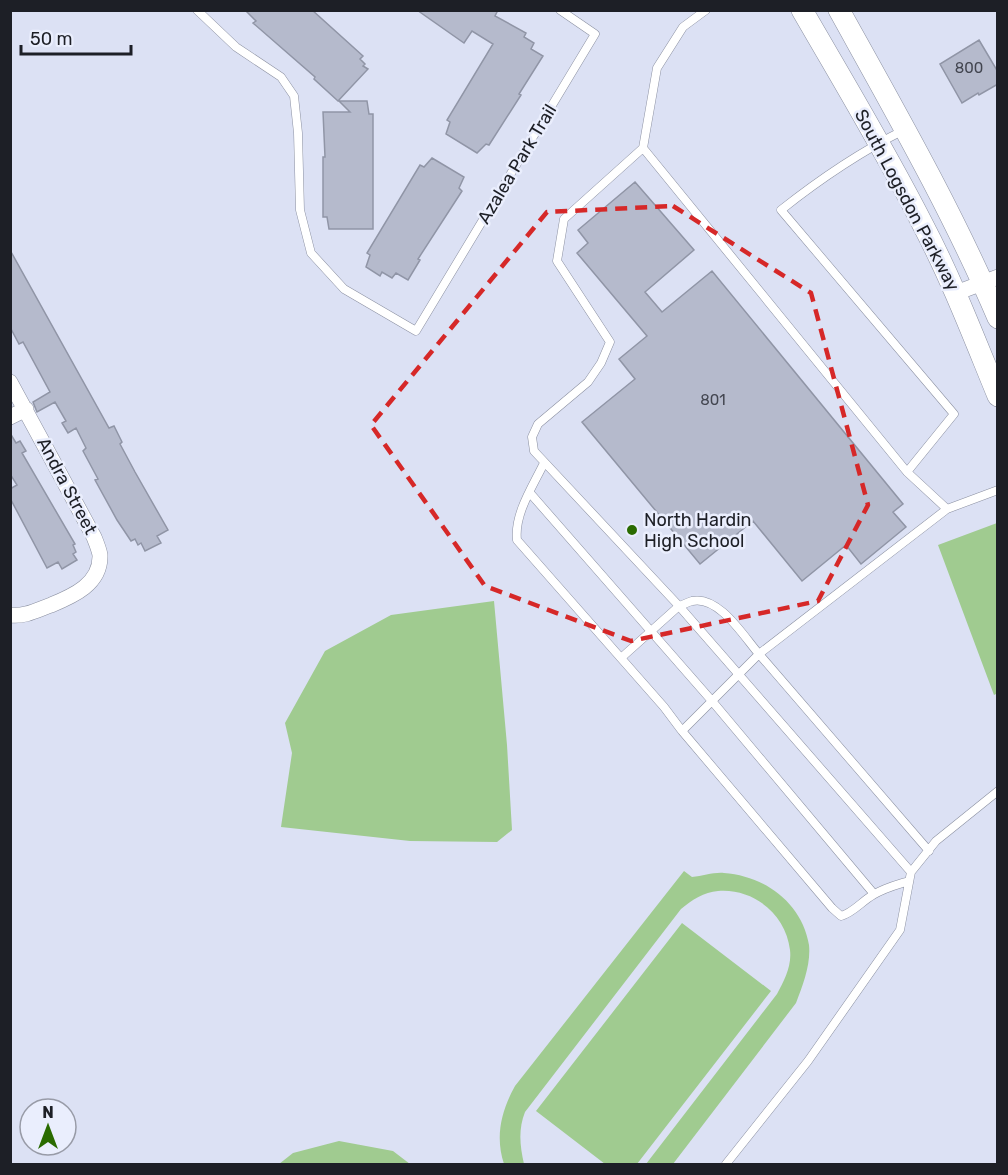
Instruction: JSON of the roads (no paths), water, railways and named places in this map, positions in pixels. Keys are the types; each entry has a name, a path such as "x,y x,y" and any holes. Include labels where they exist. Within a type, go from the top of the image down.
{"main road":[{"name":"South Logsdon Parkway","path":"802,10 879,142 924,226 956,293 998,396"},
{"name":"South Logsdon Parkway","path":"839,10 990,280 998,318"}],"street":[{"path":"956,293 990,280"},
{"name":"Andra Street","path":"10,382 94,537 100,554 98,569 90,583 76,595 21,616 10,615"},
{"path":"10,417 26,409"}],"lane":[{"name":"Azalea Park Trail","path":"197,10 236,47 281,76 294,96 298,133 300,210 311,253 344,289 416,331 596,34 560,10"},
{"path":"706,10 683,27 657,68 643,148 564,219 557,261 610,342 601,363 588,382 538,424 532,437 534,451 679,606 911,872"},
{"path":"904,129 817,181 781,210 954,414 907,472"},
{"path":"643,148 907,472 947,509"},
{"path":"544,463 516,529 517,540 841,916 847,915 885,888 909,881"},
{"path":"682,731 759,654 947,509 998,490"},
{"path":"530,493 712,701 874,894"},
{"path":"621,658 679,606 693,601 704,601 714,605 722,610 929,850"},
{"path":"726,1164 808,1061 900,930 911,872 936,841 998,791"}],"place":[{"name":"North Hardin High School","path":"632,530"}]}
